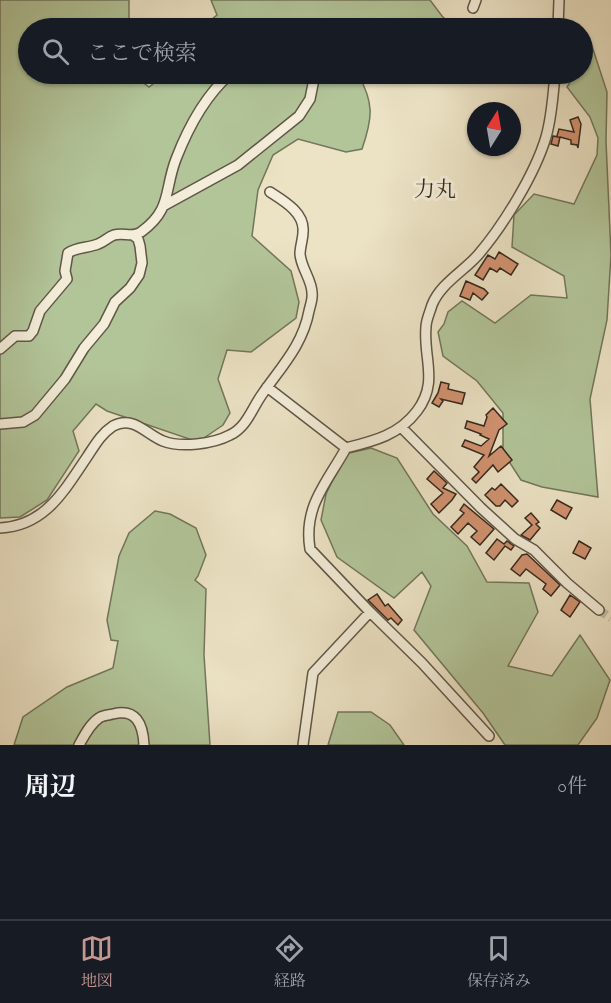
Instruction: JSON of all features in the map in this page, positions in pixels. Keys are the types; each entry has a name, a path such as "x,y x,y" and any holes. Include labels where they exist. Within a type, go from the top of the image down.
{"street":[{"path":"558,18 559,0"},
{"path":"0,349 15,336 29,336 33,331 40,311 67,279 65,271 68,253 74,249 102,243 113,235 140,233 160,214 165,205 175,161 184,140 204,104 221,84"},
{"path":"165,205 238,165 299,116 310,99 313,84"},
{"path":"489,736 423,663 310,549 307,534 312,506 346,448 392,434 418,410 428,392 430,373 426,326 433,303 442,290 483,249 537,162 546,137 554,84"},
{"path":"0,528 30,522 49,509 102,434 113,427 129,423 142,427 163,441 175,443 208,442 221,439 244,425 267,387 298,345 307,322 312,294 300,256 304,231 301,219 294,209 270,192"},
{"path":"0,424 23,422 35,415 65,379 84,348 104,324 115,302 130,288 139,275 142,263 138,239 134,235"},
{"path":"267,387 346,448"},
{"path":"401,427 481,508 515,539 534,550 567,583 599,610"},
{"path":"303,745 314,673 370,612"},
{"path":"79,745 91,725 100,717 122,712 131,714 138,722 144,745"}],"green space":[{"path":"0,0 129,0 129,18 18,18 18,84 145,84 149,87 153,84 363,84 369,102 370,119 362,149 346,152 298,139 273,155 258,190 252,236 291,271 299,302 296,318 251,352 227,350 218,379 230,413 223,425 198,442 107,411 96,404 73,431 79,451 47,500 20,517 0,518"},
{"path":"211,0 430,0 444,18 213,18 217,15"},
{"path":"593,49 607,92 606,141 611,255 607,320 590,399 598,497 542,487 521,480 503,452 503,413 477,381 443,356 438,332 448,312 462,301 495,323 531,295 567,298 564,276 512,247 514,215 534,194 574,204 597,155 598,138 590,117 567,87 569,84 593,84"},
{"path":"371,448 397,458 433,514 467,546 487,582 529,583 538,612 508,666 552,676 580,635 610,680 597,718 578,745 505,745 483,713 414,630 431,586 422,572 394,598 337,557 321,520 326,494 345,454"},
{"path":"155,511 170,514 196,528 206,555 195,580 206,589 204,655 210,745 14,745 23,717 67,687 113,668 118,641 111,640 107,620 119,556 129,533"},
{"path":"338,712 371,712 390,725 404,745 328,745"}],"building":[{"path":"578,117 581,124 578,148 577,145 571,144 571,140 560,137 558,146 551,144 553,136 558,137 559,129 574,132 570,120"},
{"path":"499,252 518,264 511,275 500,268 497,272 490,268 483,280 475,275 488,255 495,259"},
{"path":"466,281 488,293 482,300 473,293 470,300 460,296"},
{"path":"441,382 449,384 448,389 465,393 462,404 441,399 443,401 439,407 432,403"},
{"path":"493,408 507,424 499,430 489,456 501,446 512,460 498,472 493,465 476,483 472,479 479,472 474,467 484,455 462,446 465,440 481,446 489,439 465,428 467,421 484,426 486,415"},
{"path":"434,471 447,483 443,488 456,494 439,513 431,504 443,493 427,479"},
{"path":"501,484 518,501 512,507 505,500 500,506 496,506 485,495 492,488 495,490"},
{"path":"557,500 572,508 566,519 551,510"},
{"path":"464,504 494,529 480,545 471,537 477,531 468,523 458,534 451,527 464,513 460,510"},
{"path":"531,513 539,522 536,524 540,528 530,540 521,535 532,525 525,518"},
{"path":"497,539 504,544 507,541 514,546 511,550 505,546 494,560 486,553"},
{"path":"579,541 591,548 585,559 573,553"},
{"path":"527,554 560,585 551,596 543,589 546,584 526,569 520,576 511,569 522,555"},
{"path":"377,594 385,606 388,604 402,620 398,625 391,618 388,620 368,600"},
{"path":"570,595 580,602 570,617 561,610"}],"tunnel":[{"path":"599,610 611,618"}],"district":[{"name":"力丸","path":"435,190"}]}
